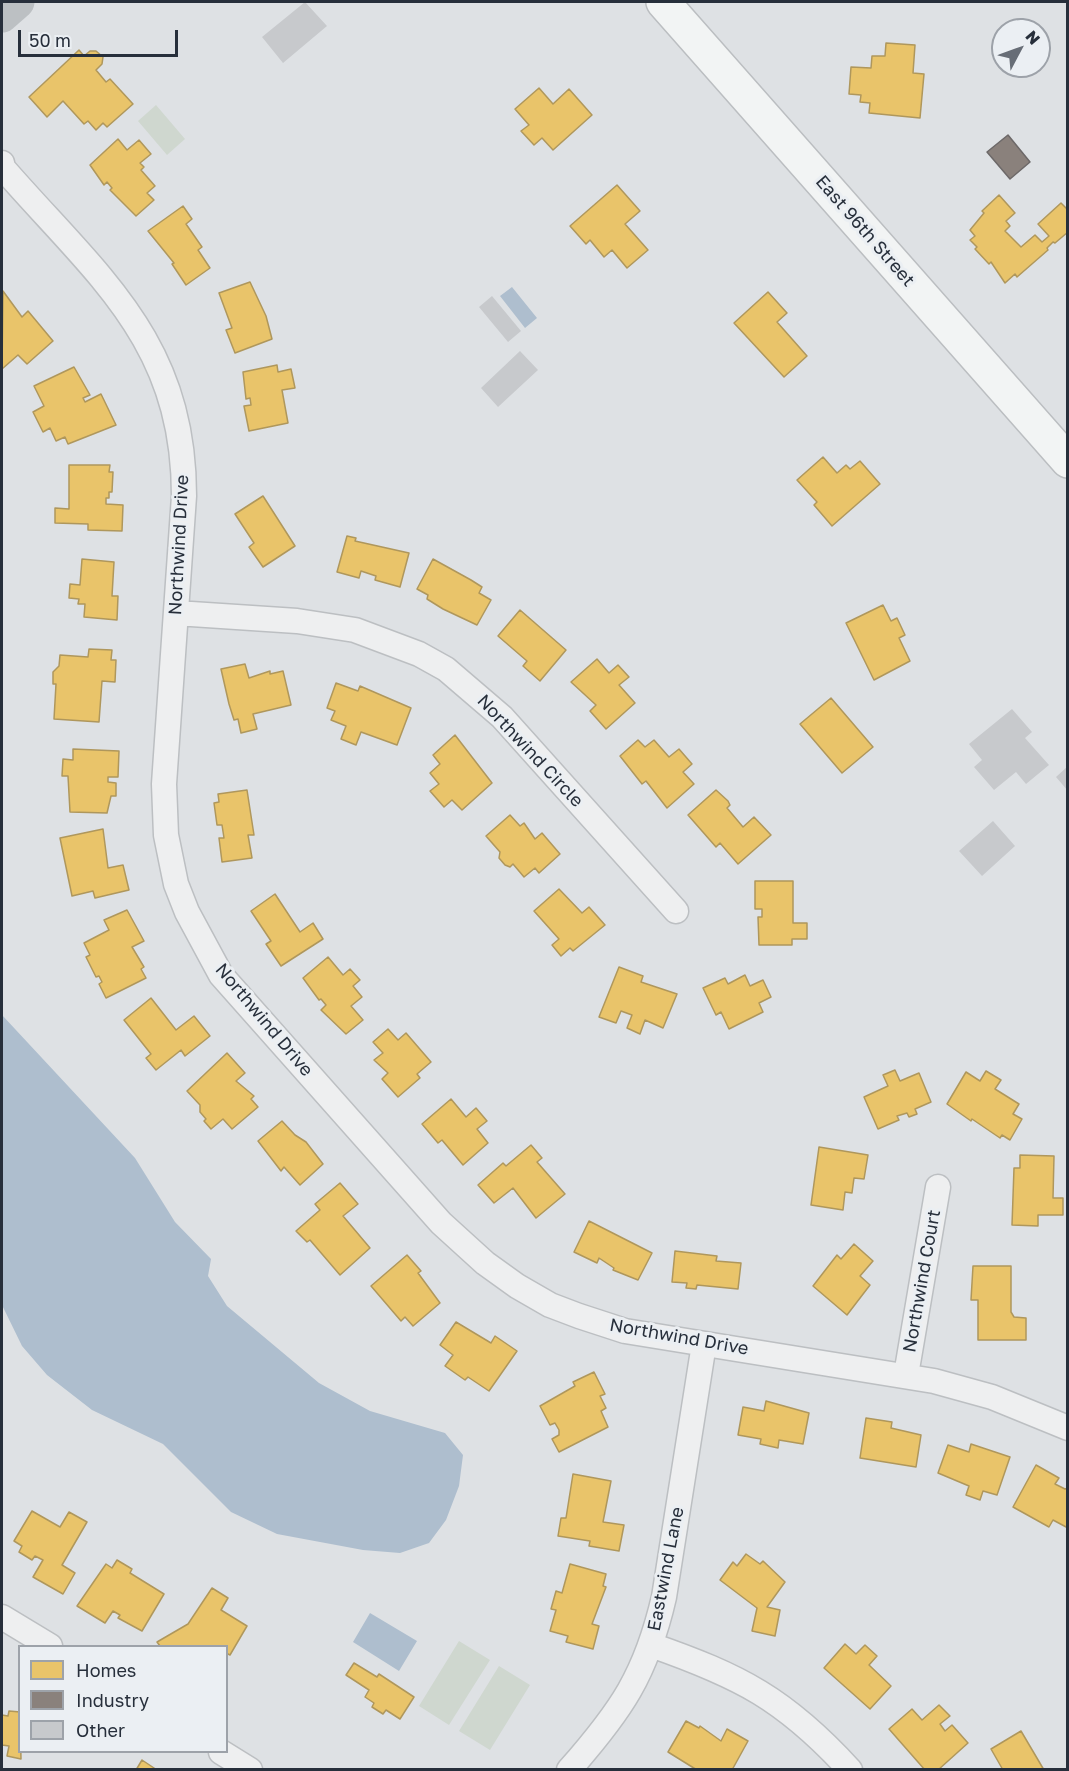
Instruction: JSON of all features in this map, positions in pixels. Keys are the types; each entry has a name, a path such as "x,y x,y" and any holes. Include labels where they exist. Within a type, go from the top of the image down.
{"main road":[{"name":"East 96th Street","path":"663,2 1068,461"}],"street":[{"path":"2,16 18,2"},
{"name":"Northwind Drive","path":"2,166 130,313 147,339 166,380 174,405 183,455 184,496 164,783 166,835 176,884 187,912 221,975 441,1223 485,1263 550,1305 625,1331 906,1375 992,1397 1068,1428"},
{"name":"Northwind Circle","path":"176,613 297,621 355,630 419,654 446,669 502,717 676,911"},
{"name":"Northwind Court","path":"906,1375 938,1187"},
{"name":"Eastwind Lane","path":"569,1770 620,1708 641,1672 651,1645 664,1597 704,1344"},
{"path":"2,1617 47,1645"},
{"path":"651,1645 712,1666 765,1694 790,1711 850,1770"},
{"path":"223,1753 250,1770"}],"shaded area":[{"path":"156,105 185,139 167,155 138,121"},
{"path":"459,1641 490,1660 449,1725 419,1706"},
{"path":"499,1666 530,1685 490,1750 459,1731"}],"water":[{"path":"512,287 537,318 525,328 500,296"},
{"path":"2,1015 135,1158 175,1222 211,1259 208,1276 227,1306 319,1383 370,1411 445,1433 463,1455 459,1486 446,1520 429,1543 400,1553 363,1550 277,1534 231,1512 163,1444 92,1410 47,1375 22,1346 2,1305"},
{"path":"370,1613 417,1641 399,1671 353,1642"}],"building: Homes":[{"path":"886,43 915,45 913,73 924,74 920,118 869,113 870,103 860,102 861,95 849,94 851,67 871,68 872,56 885,56"},
{"path":"79,50 84,56 90,51 96,51 103,57 102,64 96,70 106,82 110,79 133,104 107,127 103,123 96,130 88,121 84,124 63,101 47,117 29,97"},
{"path":"539,88 553,104 569,89 592,115 553,150 542,138 534,145 521,131 529,125 515,109"},
{"path":"118,139 127,150 139,140 151,154 140,163 144,167 141,170 155,186 147,193 154,200 136,216 110,190 112,188 107,182 104,185 90,165"},
{"path":"617,185 640,211 625,224 648,250 627,268 612,250 604,257 590,240 586,244 570,226"},
{"path":"999,195 1015,213 1006,221 1010,226 1005,231 1021,247 1035,235 1042,242 1049,236 1038,224 1061,203 1068,210 1068,232 1055,243 1053,242 1047,248 1048,250 1017,277 1015,274 1005,283 991,262 989,264 970,240 975,236 970,230 984,213 982,211"},
{"path":"183,206 192,219 186,224 202,247 198,250 210,268 186,285 172,264 174,263 148,231"},
{"path":"250,282 266,316 272,339 235,353 226,330 232,328 219,293"},
{"path":"3,291 22,317 28,311 53,341 27,364 18,355 2,369"},
{"path":"768,292 787,313 777,322 807,356 784,377 734,323"},
{"path":"277,365 278,372 291,369 295,388 282,390 288,423 249,431 244,406 251,405 250,398 246,399 243,372"},
{"path":"74,367 90,395 83,398 85,402 101,394 116,425 68,444 65,437 56,441 50,428 43,432 33,412 44,406 34,386"},
{"path":"823,457 837,473 846,465 850,469 860,461 880,484 832,526 814,505 817,502 797,480"},
{"path":"69,465 110,465 109,472 113,472 112,492 109,492 109,498 106,498 106,504 123,505 122,531 88,530 88,524 55,523 55,508 69,509"},
{"path":"263,496 295,546 263,567 249,547 254,543 235,514"},
{"path":"347,536 356,538 355,541 409,553 400,587 375,580 376,576 361,571 359,578 337,572"},
{"path":"82,559 114,562 112,596 118,596 117,620 84,617 85,604 78,604 79,599 69,598 70,584 80,585"},
{"path":"433,559 482,587 479,593 491,600 477,625 443,609 427,599 428,595 417,589"},
{"path":"883,605 891,621 897,618 905,635 899,638 910,661 874,680 846,623"},
{"path":"520,610 566,650 540,681 523,666 527,661 498,636"},
{"path":"89,649 112,650 111,660 116,660 115,682 102,681 99,722 54,719 56,684 53,684 53,672 59,666 60,655 88,657"},
{"path":"597,659 609,673 618,665 629,677 619,685 635,703 606,729 590,711 596,705 571,682"},
{"path":"245,664 249,678 270,671 270,674 283,671 291,705 253,714 257,729 241,733 238,719 234,720 229,704 221,669"},
{"path":"336,683 358,691 360,686 411,708 397,745 361,732 356,745 341,739 346,726 331,720 335,711 327,708"},
{"path":"831,698 873,747 842,773 800,724"},
{"path":"455,735 492,783 462,810 452,800 444,807 430,791 439,784 430,773 440,764 433,755"},
{"path":"638,740 645,747 654,740 669,757 679,749 692,764 683,772 694,784 667,808 646,781 642,784 620,756"},
{"path":"73,749 119,751 118,777 108,777 108,782 116,783 116,796 111,796 107,813 70,812 68,776 62,776 63,759 73,760"},
{"path":"247,790 254,835 248,835 252,858 222,862 219,838 224,838 222,825 217,825 214,803 219,802 218,794"},
{"path":"716,790 728,801 730,805 727,808 743,827 754,817 771,835 738,864 720,843 716,847 688,815"},
{"path":"510,815 520,826 524,823 535,839 542,833 560,854 539,873 535,868 524,877 513,864 510,867 505,865 499,858 500,852 486,836"},
{"path":"103,829 108,868 123,865 129,890 95,898 93,891 72,896 60,838"},
{"path":"755,881 793,881 793,923 807,923 807,939 792,939 792,945 759,945 758,917 762,917 762,909 755,909"},
{"path":"559,889 582,913 589,907 605,925 573,951 570,948 561,956 552,945 559,939 534,911"},
{"path":"275,894 300,932 313,923 323,939 281,966 266,944 271,941 251,911"},
{"path":"127,910 144,941 132,947 144,967 141,969 146,978 106,998 99,984 102,982 99,976 96,977 86,957 90,955 84,943 109,930 104,920"},
{"path":"328,957 343,975 350,969 360,980 353,986 362,997 351,1006 363,1020 346,1034 321,1010 326,1005 321,999 319,1000 303,978"},
{"path":"619,967 643,976 641,982 677,994 663,1028 645,1020 640,1034 627,1028 632,1015 621,1011 616,1023 599,1017"},
{"path":"745,975 750,986 763,980 771,997 759,1003 763,1012 729,1029 721,1012 716,1015 703,988 725,978 728,984"},
{"path":"151,998 176,1030 194,1016 210,1036 185,1056 181,1050 156,1070 146,1058 151,1054 124,1020"},
{"path":"388,1029 398,1040 406,1033 431,1062 417,1074 420,1078 398,1097 382,1079 388,1073 374,1060 383,1053 373,1042"},
{"path":"227,1053 245,1073 236,1081 254,1096 251,1099 258,1107 232,1129 223,1119 211,1129 204,1121 206,1119 200,1112 200,1105 187,1091"},
{"path":"895,1070 900,1081 919,1073 931,1102 915,1109 917,1114 909,1117 907,1113 897,1116 899,1120 878,1129 864,1097 888,1086 883,1075"},
{"path":"986,1071 1001,1080 995,1089 1019,1104 1013,1114 1022,1119 1010,1140 1002,1135 1000,1138 947,1104 966,1072 980,1081"},
{"path":"451,1099 466,1117 476,1108 487,1121 477,1129 488,1143 463,1165 442,1140 438,1143 422,1124"},
{"path":"282,1121 295,1135 306,1142 323,1164 300,1185 284,1167 281,1171 258,1141"},
{"path":"531,1145 542,1158 537,1162 565,1194 536,1218 513,1188 494,1203 478,1185 503,1163 506,1166"},
{"path":"819,1147 868,1155 864,1179 854,1178 852,1193 845,1192 843,1210 811,1205"},
{"path":"1020,1155 1054,1156 1053,1198 1063,1198 1063,1215 1038,1215 1038,1226 1012,1225 1014,1168 1020,1168"},
{"path":"340,1183 358,1204 343,1216 370,1248 340,1275 310,1240 307,1242 296,1231 320,1210 315,1204"},
{"path":"589,1221 652,1253 638,1280 613,1270 614,1268 599,1258 597,1263 574,1252"},
{"path":"854,1244 873,1261 860,1276 870,1285 847,1315 813,1286 837,1255 841,1259"},
{"path":"675,1251 717,1256 716,1261 741,1263 738,1289 697,1285 696,1289 686,1288 687,1283 672,1282"},
{"path":"407,1255 421,1271 418,1273 440,1303 413,1326 405,1317 401,1321 371,1286"},
{"path":"973,1266 1011,1266 1011,1312 1014,1317 1026,1318 1026,1340 978,1340 978,1300 971,1300"},
{"path":"456,1322 491,1343 495,1336 517,1351 489,1391 468,1377 465,1380 445,1366 453,1355 440,1345"},
{"path":"594,1372 605,1394 600,1396 606,1408 601,1411 608,1427 559,1452 552,1439 559,1435 559,1430 555,1423 550,1425 540,1406 575,1386 573,1382"},
{"path":"766,1401 809,1413 803,1444 779,1440 778,1448 760,1444 761,1439 738,1435 743,1407 764,1411"},
{"path":"866,1418 892,1422 891,1428 921,1435 916,1467 860,1458"},
{"path":"971,1444 1010,1457 997,1495 983,1491 980,1500 966,1495 969,1486 938,1473 948,1445 969,1452"},
{"path":"1036,1465 1059,1478 1055,1484 1065,1489 1068,1488 1068,1528 1053,1520 1049,1527 1013,1507"},
{"path":"573,1474 611,1481 603,1522 624,1525 619,1551 589,1546 590,1541 558,1536 561,1518 566,1518"},
{"path":"32,1511 60,1527 69,1512 87,1522 62,1565 75,1573 63,1594 33,1577 43,1560 35,1556 32,1560 19,1552 22,1546 14,1541"},
{"path":"746,1554 760,1564 763,1561 785,1582 767,1607 780,1610 775,1636 752,1631 757,1608 720,1580 733,1562 737,1566"},
{"path":"117,1560 132,1569 130,1573 164,1594 142,1631 118,1618 120,1615 113,1611 105,1623 77,1606 106,1564 112,1568"},
{"path":"570,1564 606,1574 603,1586 606,1587 592,1624 599,1626 593,1649 566,1642 568,1636 550,1631 556,1610 551,1609 556,1591 562,1593"},
{"path":"212,1588 228,1598 221,1610 247,1626 230,1655 228,1645 159,1645 157,1642 188,1624"},
{"path":"845,1644 856,1654 865,1645 877,1656 869,1665 891,1686 870,1709 824,1668"},
{"path":"354,1663 377,1677 379,1674 414,1697 400,1719 386,1710 383,1714 372,1707 374,1703 365,1697 369,1690 346,1675"},
{"path":"939,1705 950,1716 940,1724 945,1731 952,1725 968,1743 938,1770 925,1770 889,1729 912,1709 922,1720"},
{"path":"9,1711 18,1712 18,1753 21,1753 21,1759 7,1756 9,1746 2,1745 2,1715 8,1716"},
{"path":"686,1721 699,1728 700,1726 721,1741 727,1729 748,1741 732,1770 697,1770 668,1752"},
{"path":"1021,1731 1044,1770 1003,1770 991,1749"},
{"path":"142,1760 157,1770 136,1770"}],"building: Industry":[{"path":"1008,135 1030,162 1010,179 987,152"}],"building: Other":[{"path":"305,2 327,26 283,63 262,37"},
{"path":"492,296 521,331 508,342 479,307"},
{"path":"520,351 538,370 498,407 481,388"},
{"path":"1012,709 1032,732 1025,738 1049,765 1026,784 1016,772 994,790 974,767 982,760 969,744"},
{"path":"1068,766 1068,791 1056,777"},
{"path":"993,821 1015,846 982,876 959,851"}]}
